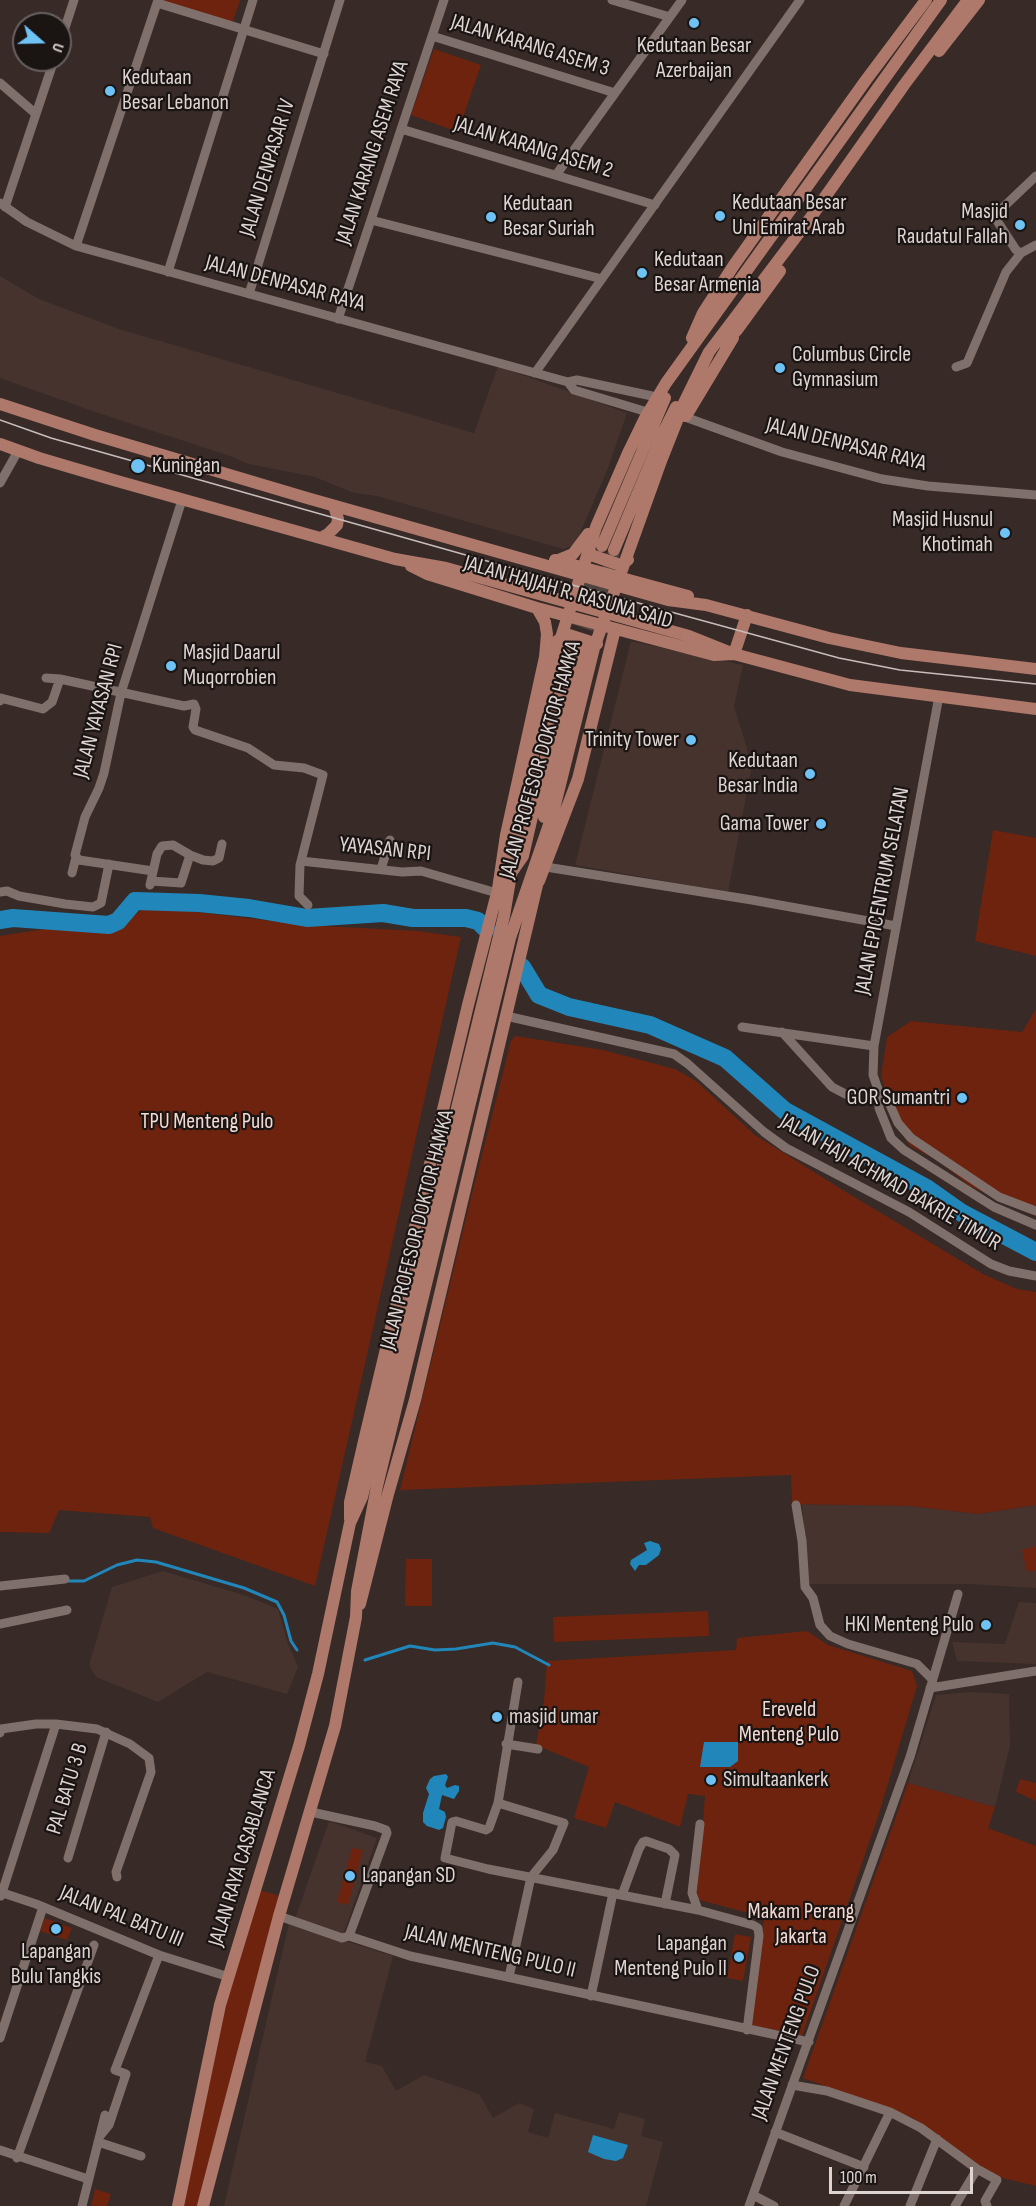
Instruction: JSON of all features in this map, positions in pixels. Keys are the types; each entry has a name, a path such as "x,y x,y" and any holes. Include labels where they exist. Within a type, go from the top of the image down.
{"main road":[{"path":"556,561 573,554 588,534 635,425 703,313 764,222 926,0"},
{"name":"JALAN PROFESOR DOKTOR HAMKA","path":"356,1617 357,1591 371,1485 504,916 524,797 549,681 596,527 629,451 666,383 941,0"},
{"name":"JALAN PROFESOR DOKTOR HAMKA","path":"350,1523 371,1485 513,930 552,813 594,648 684,403 709,352 811,217 904,85 968,0"},
{"path":"588,534 588,547 591,555 620,565 627,561 685,417 737,330 898,104 979,0"},
{"path":"703,313 608,548 682,395 693,377 737,330"},
{"name":"JALAN HAJJAH R. RASUNA SAID","path":"0,404 84,432 334,506 668,600 706,605 869,647 1036,669"},
{"name":"JALAN HAJJAH R. RASUNA SAID","path":"0,444 182,500 395,559 446,568 689,636 734,654 850,685 1036,709"},
{"path":"321,538 337,525 338,519 334,506"},
{"name":"JALAN HAJJAH R. RASUNA SAID","path":"463,543 489,543 687,596 706,605"},
{"path":"631,552 630,569 643,584"},
{"name":"JALAN HAJJAH R. RASUNA SAID","path":"395,559 427,574 537,608 714,655 734,654"},
{"path":"350,1523 350,1502 364,1441 453,1062 497,893 506,835 545,657 547,634 545,622 537,608"},
{"path":"734,654 747,615"},
{"path":"537,885 546,867 578,779 615,629"},
{"path":"545,657 553,644 566,634 601,646 606,660"},
{"path":"203,2206 279,1916 335,1726 356,1617 365,1594 388,1494 415,1400 537,885 539,837 578,645 523,856 497,893"},
{"name":"JALAN RAYA CASABLANCA","path":"178,2206 214,2030 299,1746 318,1674 350,1523"}],"street":[{"path":"168,272 253,0"},
{"name":"JALAN DENPASAR IV","path":"249,294 340,0"},
{"name":"JALAN KARANG ASEM RAYA","path":"338,319 444,0"},
{"path":"612,0 670,17"},
{"path":"556,176 682,0"},
{"path":"535,373 800,0"},
{"path":"76,246 158,2 324,54"},
{"name":"JALAN KARANG ASEM 3","path":"432,36 615,93"},
{"path":"3,205 50,72"},
{"path":"0,83 36,114"},
{"name":"JALAN KARANG ASEM 2","path":"401,129 655,205"},
{"path":"1021,253 1016,250 994,216 1036,176"},
{"name":"JALAN DENPASAR RAYA","path":"3,205 27,222 76,246 568,382 577,380 652,396"},
{"path":"371,220 602,279"},
{"path":"957,368 967,363 1006,272 1021,253 1036,245"},
{"name":"JALAN DENPASAR RAYA","path":"568,382 574,390 644,411"},
{"name":"JALAN DENPASAR RAYA","path":"685,417 782,452 882,478 928,486 1036,495"},
{"path":"0,483 18,451"},
{"name":"JALAN YAYASAN RPI","path":"72,873 78,837 104,773 122,693 182,500"},
{"path":"46,678 60,679 184,706 194,704 196,709 193,727 195,730 248,748 274,765 304,768 322,775 302,861 299,896 308,905"},
{"path":"0,701 1,698 43,710 52,702 60,679"},
{"name":"JALAN EPICENTRUM SELATAN","path":"880,1113 879,1092 873,1075 874,1046 939,696"},
{"path":"381,869 390,840"},
{"path":"190,855 181,883 150,883 159,850 164,845 173,845 203,860 216,861 221,853 222,844"},
{"path":"76,857 153,871"},
{"name":"YAYASAN RPI","path":"302,861 402,872 421,871 497,893"},
{"path":"0,892 7,891 19,896 93,907 101,903 109,864"},
{"path":"546,867 896,926"},
{"name":"JALAN HAJI ACHMAD BAKRIE TIMUR","path":"506,1016 674,1054 764,1132 786,1148 909,1212 991,1264 1009,1271 1036,1276"},
{"path":"742,1027 874,1046"},
{"path":"782,1032 832,1087 851,1097"},
{"path":"879,1092 887,1098 898,1123 911,1138 999,1197 1036,1211"},
{"path":"892,1108 880,1113 891,1138 904,1150 1010,1215 1036,1225"},
{"path":"979,1197 985,1187"},
{"path":"796,1504 802,1541 805,1587 813,1598 820,1625 830,1636 848,1644 917,1664 931,1684 1036,1671"},
{"path":"0,1586 65,1578"},
{"name":"JALAN MENTENG PULO","path":"748,2206 910,1757 956,1599"},
{"path":"0,1624 67,1610"},
{"path":"518,1682 498,1803 489,1828 486,1830 456,1821 452,1822 445,1858 698,1910 758,1928 759,1936 747,2030"},
{"path":"0,1730 36,1724 97,1729 141,1750 149,1758 151,1767 117,1877"},
{"path":"1,1894 56,1724"},
{"name":"PAL BATU 3 B","path":"68,1858 106,1732"},
{"path":"506,1744 538,1749"},
{"path":"498,1803 564,1822 553,1850 531,1877 509,1977"},
{"path":"311,1812 375,1826 386,1830 387,1833 349,1936"},
{"path":"698,1910 692,1893 700,1824"},
{"path":"591,1996 618,1894 639,1849 646,1841 669,1849 675,1855 665,1904"},
{"name":"JALAN PAL BATU III","path":"1,1894 43,1906 159,1956 229,1977"},
{"path":"0,2038 43,1906"},
{"name":"JALAN MENTENG PULO II","path":"279,1916 342,1938 349,1936 410,1956 809,2042"},
{"path":"17,2158 94,1945"},
{"path":"99,2139 109,2125 126,2074 115,2070 159,1956"},
{"path":"792,2085 827,2091 907,2120 977,2169 997,2180 985,2201 987,2206"},
{"path":"844,2206 890,2112"},
{"path":"82,2206 105,2115"},
{"path":"775,2132 864,2167"},
{"path":"99,2139 141,2156"},
{"path":"910,2206 937,2139"},
{"path":"0,2150 17,2158 88,2179"},
{"path":"955,2206 977,2169"},
{"path":"753,2195 774,2206"}],"shaded area":[{"path":"0,276 39,299 119,329 474,433 498,366 627,413 608,468 575,545 563,549 377,496 354,493 315,477 249,464 0,378"},
{"path":"631,641 743,665 734,706 752,765 728,892 575,865"},
{"path":"802,1504 910,1506 978,1514 1036,1505 1036,1588 970,1584 808,1584"},
{"path":"163,1571 247,1596 278,1609 287,1641 298,1667 287,1694 207,1672 158,1702 96,1677 89,1665 112,1587"},
{"path":"1019,1602 1036,1603 1036,1664 957,1661 952,1642 1005,1644"},
{"path":"969,1692 1009,1694 1010,1746 995,1807 908,1783 936,1695"},
{"path":"329,1821 377,1838 343,1935 295,1919"},
{"path":"289,1923 393,1956 365,2062 382,2066 396,2091 424,2075 479,2094 493,2118 519,2103 534,2109 528,2132 548,2138 555,2113 614,2129 619,2112 645,2119 641,2136 663,2142 646,2206 224,2206"}],"green space":[{"path":"163,0 240,0 232,24 162,2"},
{"path":"434,49 481,65 458,132 411,115"},
{"path":"993,830 1036,838 1036,956 975,941"},
{"name":"TPU Menteng Pulo","path":"147,906 304,925 418,931 461,937 315,1586 153,1528 150,1517 59,1510 49,1533 0,1532 0,936 57,927 113,931"},
{"name":"GOR Sumantri","path":"1036,1009 1036,1216 970,1186 937,1160 910,1146 895,1120 881,1076 887,1037 911,1021 1022,1032"},
{"path":"515,1036 603,1050 675,1069 696,1081 755,1135 846,1192 983,1274 1017,1289 1036,1292 1036,1505 978,1514 910,1506 792,1504 791,1475 400,1490 472,1194 511,1041"},
{"path":"1036,1546 1036,1570 1027,1572 1022,1550"},
{"path":"406,1559 432,1559 432,1606 405,1606"},
{"path":"708,1611 709,1636 554,1642 553,1617"},
{"name":"Ereveld Menteng Pulo","path":"807,1631 828,1645 912,1671 917,1686 878,1817 802,2036 752,2025 764,1917 699,1900 697,1891 705,1796 688,1794 680,1827 615,1802 606,1828 574,1818 589,1767 536,1745 544,1701 547,1661 736,1650 737,1638"},
{"path":"1020,1779 1036,1783 1036,1801 1016,1792"},
{"path":"908,1783 995,1807 988,1828 1036,1846 1036,2186 981,2173 913,2118 803,2078"},
{"name":"Lapangan SD","path":"352,1848 363,1850 348,1905 337,1902"},
{"path":"255,1889 284,1897 203,2206 178,2206 181,2186"},
{"name":"Lapangan Bulu Tangkis","path":"45,1918 72,1928 67,1940 40,1931"},
{"name":"Lapangan Menteng Pulo II","path":"735,1934 751,1937 743,1981 727,1978"},
{"path":"95,2189 111,2194 107,2206 91,2206"}],"water":[{"path":"650,1541 659,1544 661,1549 659,1555 646,1565 639,1565 635,1571 630,1564 631,1560 647,1550 644,1543"},
{"path":"704,1742 738,1742 738,1761 730,1767 700,1767"},
{"path":"446,1774 447,1788 459,1786 459,1791 454,1799 442,1795 439,1809 445,1812 446,1817 443,1828 439,1830 423,1822 423,1813 429,1794 426,1788 434,1776"},
{"path":"593,2135 628,2145 623,2158 616,2161 604,2159 588,2152"}],"waterway":[{"path":"0,920 13,918 109,925 118,921 135,901 199,903 249,908 307,918 383,913 413,918 466,918 478,921 486,929"},
{"path":"522,967 539,995 569,1007 650,1025 725,1058 785,1111 928,1189 962,1213 1036,1252"},
{"path":"67,1581 84,1581 117,1565 137,1560 156,1562 244,1588 277,1602 284,1615 291,1641 297,1650"},
{"path":"365,1660 410,1646 435,1650 493,1643 515,1647 549,1665"}],"tunnel":[{"path":"583,647 614,552"},
{"path":"572,643 595,570"}],"tram line":[{"path":"0,420 51,438 839,658 900,670 1036,684"}],"place":[{"name":"Kedutaan Besar Azerbaijan","path":"694,23"},
{"name":"Kedutaan Besar Lebanon","path":"110,91"},
{"name":"Kedutaan Besar Uni Emirat Arab","path":"720,216"},
{"name":"Kedutaan Besar Suriah","path":"491,217"},
{"name":"Masjid Raudatul Fallah","path":"1020,225"},
{"name":"Kedutaan Besar Armenia","path":"642,273"},
{"name":"Columbus Circle Gymnasium","path":"780,368"},
{"name":"Kuningan","path":"138,466"},
{"name":"Masjid Husnul Khotimah","path":"1005,533"},
{"name":"Masjid Daarul Muqorrobien","path":"171,666"},
{"name":"Trinity Tower","path":"691,740"},
{"name":"Kedutaan Besar India","path":"810,774"},
{"name":"Gama Tower","path":"821,824"},
{"name":"GOR Sumantri","path":"962,1098"},
{"name":"HKI Menteng Pulo","path":"986,1625"},
{"name":"masjid umar","path":"497,1717"},
{"name":"Simultaankerk","path":"711,1780"},
{"name":"Lapangan SD","path":"350,1876"},
{"name":"Lapangan Bulu Tangkis","path":"56,1929"},
{"name":"Lapangan Menteng Pulo II","path":"739,1957"}],"park label":[{"name":"Makam Perang Jakarta","path":"801,1925"}]}
